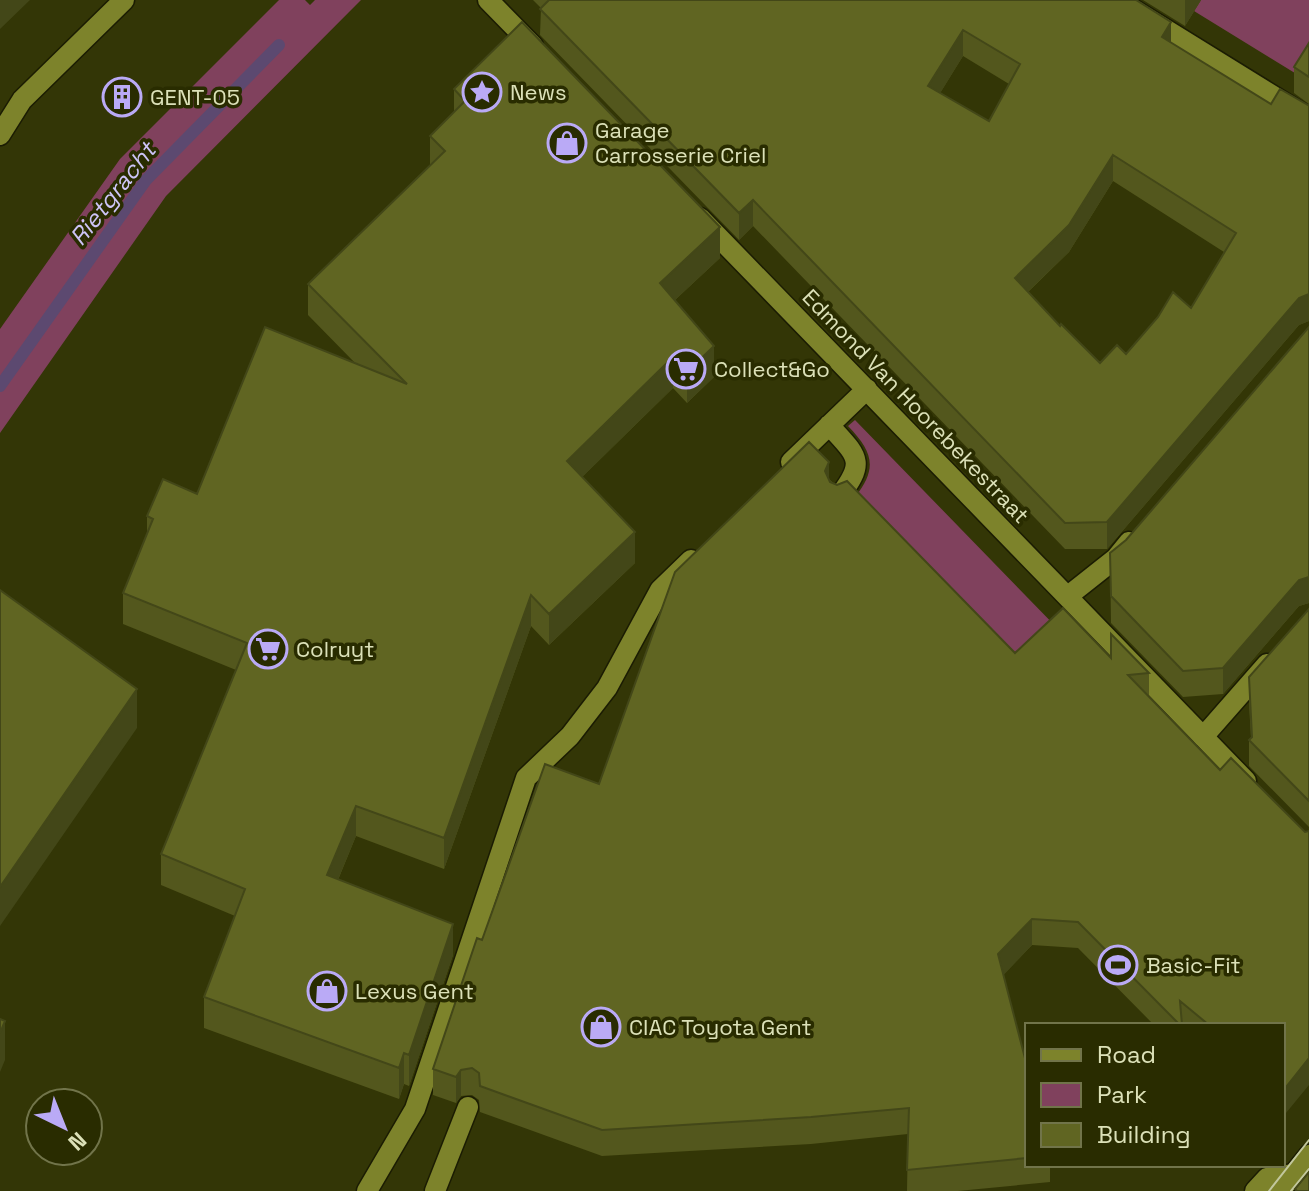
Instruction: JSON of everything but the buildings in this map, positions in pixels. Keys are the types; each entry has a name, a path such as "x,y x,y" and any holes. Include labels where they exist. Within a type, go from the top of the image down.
{"street":[{"path":"0,135 22,100 124,0"},
{"path":"488,0 544,57"},
{"path":"1118,0 1309,118"},
{"name":"Edmond Van Hoorebekestraat","path":"689,206 1256,791"},
{"path":"777,475 867,389"},
{"path":"829,425 851,450 857,464 853,478 838,498"},
{"path":"1068,596 1116,558 1146,522"},
{"path":"367,1191 415,1109 526,778 570,736 607,688 660,590 703,547"},
{"path":"1203,737 1280,648"},
{"path":"435,1191 468,1107"},
{"path":"1280,1191 1309,1155"},
{"path":"1255,1191 1267,1178 1294,1174"}],"green space":[{"path":"279,0 305,0 310,5 315,0 361,0 166,196 0,433 0,329 120,159"},
{"path":"1201,0 1309,0 1309,69 1303,78 1194,11"},
{"path":"855,420 1063,634 1032,676 855,497 867,477 870,460 863,444 848,426"}],"waterway":[{"name":"Rietgracht","path":"0,386 146,180 279,45"}],"tram line":[{"path":"1269,1191 1309,1140"},
{"path":"1291,1191 1309,1169"}],"place":[{"name":"News","path":"482,92"},
{"name":"GENT-05","path":"122,97"},
{"name":"Garage Carrosserie Criel","path":"567,143"},
{"name":"Collect&Go","path":"686,369"},
{"name":"Colruyt","path":"268,649"},
{"name":"Basic-Fit","path":"1118,965"},
{"name":"Lexus Gent","path":"327,991"},
{"name":"CIAC Toyota Gent","path":"601,1027"}]}
